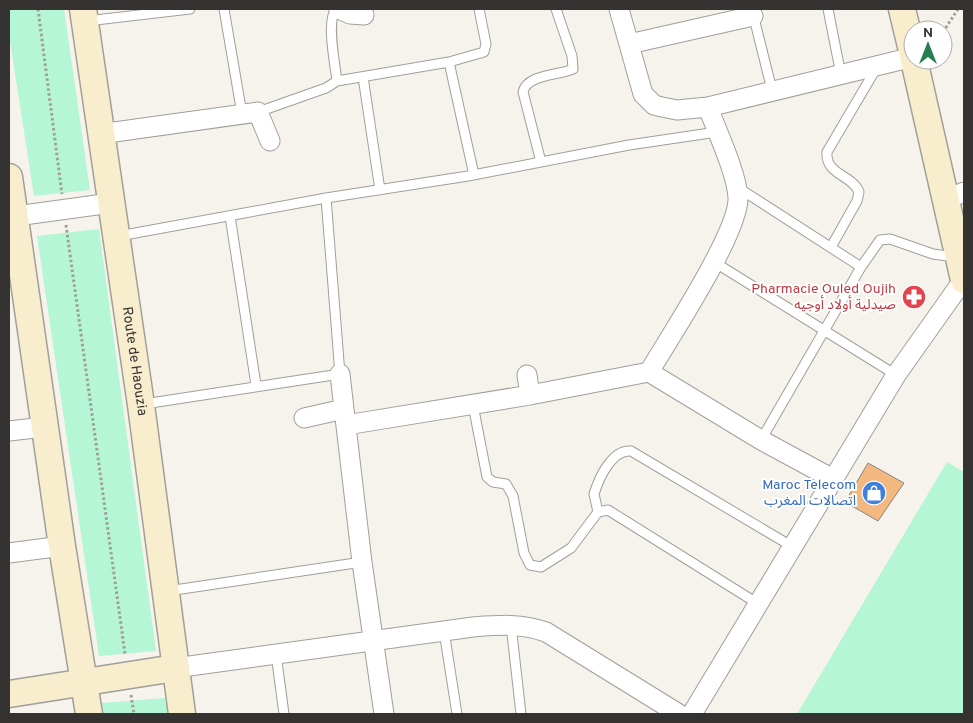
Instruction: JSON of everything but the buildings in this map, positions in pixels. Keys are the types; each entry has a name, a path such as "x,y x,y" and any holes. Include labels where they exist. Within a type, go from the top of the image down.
{"street":[{"path":"338,9 350,14 364,15"},
{"path":"619,9 643,94 654,105 677,110 708,107 903,59"},
{"path":"628,44 752,13"},
{"name":"Route de Haouzia","path":"84,15 141,405 182,714"},
{"path":"692,714 760,605 896,375 963,272 956,196 917,70"},
{"path":"649,372 714,262 736,212 737,187 708,107"},
{"path":"100,134 250,113 270,141"},
{"path":"9,177 12,217 62,546 90,714"},
{"path":"12,217 111,203"},
{"path":"304,418 345,417 474,405 649,372 761,440 834,478"},
{"path":"340,374 362,562 384,714"},
{"path":"527,375 530,395"},
{"path":"9,431 44,427"},
{"path":"9,554 62,546"},
{"path":"9,694 175,668 511,624 531,626 546,632 679,714"}],"lane":[{"path":"84,15 190,9"},
{"path":"224,9 250,113 326,88 337,81 449,62 481,54 486,50 479,9"},
{"path":"337,81 331,27 332,13 338,9"},
{"path":"541,162 523,92 525,86 533,80 573,69 570,51 556,9"},
{"path":"828,9 841,74"},
{"path":"752,13 772,90"},
{"path":"449,62 474,175"},
{"path":"831,247 857,201 859,192 856,186 831,168 827,152 878,65"},
{"path":"363,77 380,190"},
{"path":"116,237 326,198 474,175 717,132"},
{"path":"737,187 861,267"},
{"path":"141,405 340,374 326,198"},
{"path":"230,216 256,386"},
{"path":"761,440 861,267 882,238 933,254 963,272"},
{"path":"714,262 896,375"},
{"path":"474,405 487,477 493,482 506,484 513,496 527,562 535,567 541,567 560,556 577,542 598,512 608,510 760,605"},
{"path":"598,512 594,494 612,459 622,452 631,452 793,547"},
{"path":"165,591 362,562"},
{"path":"511,624 521,714"},
{"path":"444,632 456,714"},
{"path":"276,654 284,714"}],"path":[{"path":"38,9 134,714"},
{"path":"951,20 958,9"}],"green space":[{"path":"9,9 64,9 90,190 34,196 9,35"},
{"path":"99,229 156,651 99,656 37,236"},
{"path":"947,462 964,472 964,714 797,714"},
{"path":"165,698 168,714 102,714 101,703"}],"place":[{"name":"Pharmacie Ouled Oujih صيدلية أولاد أوجيه","path":"914,297"},
{"name":"Maroc Telecom اتصالات المغرب","path":"874,493"}]}
